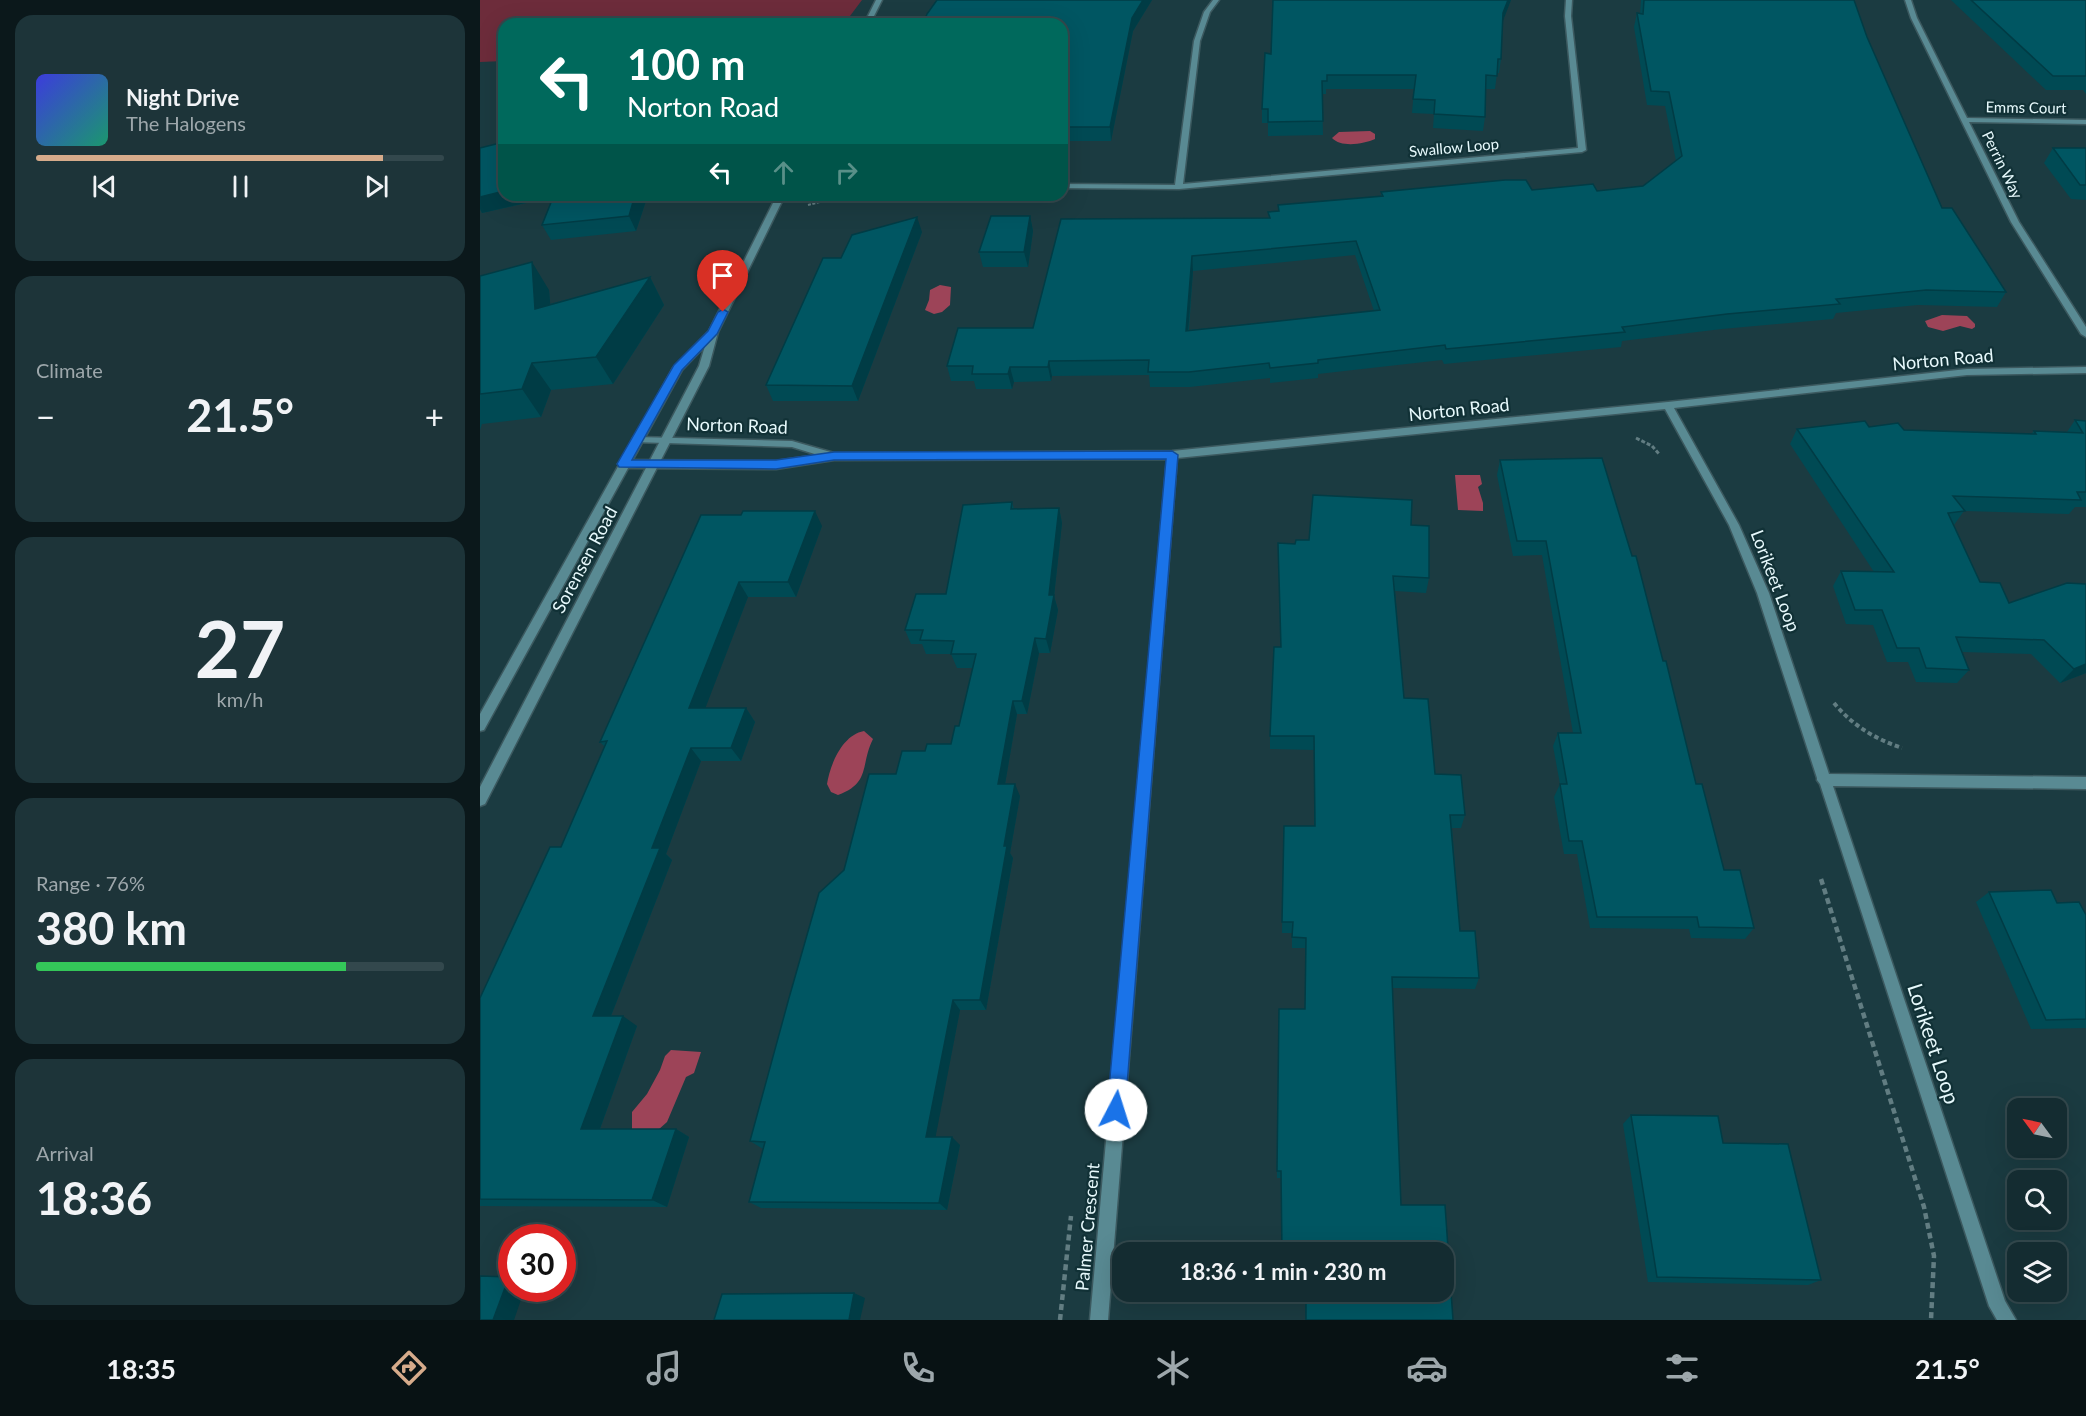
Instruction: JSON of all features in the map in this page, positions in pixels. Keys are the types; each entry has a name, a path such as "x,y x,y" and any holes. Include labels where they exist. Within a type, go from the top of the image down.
{"street":[{"path":"870,18 879,0"},
{"path":"1179,187 1197,41 1207,12 1216,0"},
{"name":"Swallow Loop","path":"1068,186 1179,187 1582,150 1568,16 1569,0"},
{"name":"Perrin Way","path":"1908,0 1914,18 2015,222 2086,334"},
{"name":"Emms Court","path":"1965,120 2086,122"},
{"name":"Sorensen Road","path":"480,800 668,440 704,366 713,332 778,201"},
{"name":"Sorensen Road","path":"480,726 678,368 713,332"},
{"name":"Norton Road","path":"623,464 776,465 834,456 1172,455 1967,372 2086,370"},
{"name":"Lorikeet Loop","path":"1668,405 1734,525 1763,593 1998,1306 2007,1320"},
{"name":"Norton Road","path":"637,441 792,444 834,456"},
{"name":"Palmer Crescent","path":"1098,1320 1172,455"},
{"path":"1823,780 2086,783"}],"path":[{"path":"1629,435 1652,446 1666,463"},
{"path":"1831,698 1836,706 1860,726 1890,744 1905,749"},
{"path":"1821,877 1924,1207 1934,1256 1930,1320"}],"shaded area":[{"path":"480,0 862,0 848,18 498,18 498,61 480,62"},
{"path":"1370,131 1375,134 1375,139 1359,144 1341,143 1332,138 1339,132"},
{"path":"940,285 951,287 950,305 942,312 934,314 925,310 930,290"},
{"path":"1942,315 1967,316 1975,327 1972,329 1960,326 1943,331 1928,327 1925,321"},
{"path":"1455,475 1480,475 1482,484 1478,487 1483,511 1458,510"},
{"path":"864,731 873,739 860,779 856,785 838,795 831,792 827,784 838,752 849,738"},
{"path":"671,1050 701,1052 694,1073 686,1077 667,1122 658,1130 632,1129 632,1112 647,1094 665,1056"}],"building":[{"path":"937,0 1143,0 1132,18 1110,127 1068,127 1068,18 925,18"},
{"path":"1273,0 1508,0 1503,13 1501,59 1498,59 1497,76 1486,75 1485,117 1434,114 1435,100 1413,99 1416,75 1327,75 1327,81 1322,81 1323,121 1268,122 1268,109 1262,109 1265,53 1271,54"},
{"path":"1644,0 1854,0 1867,37 1942,208 1952,208 2006,292 1926,290 1836,299 1840,304 1727,314 1622,327 1625,332 1446,349 1445,345 1270,368 1269,363 1189,372 1148,372 1149,360 1049,361 1048,367 1010,367 1008,374 972,374 973,366 947,366 958,328 1033,328 1061,219 1270,218 1268,212 1279,211 1278,205 1383,196 1381,192 1505,180 1526,180 1532,190 1593,184 1597,191 1643,186 1682,156 1669,92 1651,91 1637,13 1643,14","holes":["1356,241 1380,310 1186,331 1192,256"]},
{"path":"1971,0 2086,0 2086,76 2053,76"},
{"path":"498,144 498,192 480,197 480,148"},
{"path":"2053,148 2086,148 2086,185 2080,185"},
{"path":"552,201 633,201 629,216 542,225"},
{"path":"991,216 1030,216 1024,252 979,252"},
{"path":"917,217 852,386 766,385 823,258 841,258 852,235"},
{"path":"532,262 535,309 650,277 596,357 532,363 522,389 480,394 480,276"},
{"path":"2075,420 2086,421 2086,492 2077,492 2081,500 1953,496 1965,511 1948,513 1980,582 2000,583 2009,603 2067,583 2086,584 2086,664 2074,669 2044,640 1956,637 1969,670 1926,668 1919,648 1897,648 1882,610 1855,610 1841,571 1894,572 1797,429 1865,421 1869,427 1898,423 1904,430 2083,433"},
{"path":"1602,458 1632,556 1636,556 1663,661 1666,661 1696,784 1702,784 1724,870 1740,870 1754,928 1699,927 1697,917 1597,917 1582,841 1569,841 1560,784 1567,784 1558,733 1581,733 1546,541 1517,541 1500,460"},
{"path":"1313,495 1412,500 1411,525 1429,526 1429,578 1393,576 1404,698 1428,699 1435,774 1461,775 1465,815 1450,815 1460,931 1475,931 1479,978 1392,977 1401,1205 1445,1205 1448,1242 1282,1242 1281,1171 1277,1171 1279,1009 1305,1009 1306,938 1292,937 1293,922 1282,922 1284,826 1315,826 1314,736 1270,736 1274,647 1281,647 1278,543 1295,544 1296,540 1309,540"},
{"path":"1012,502 1011,509 1059,508 1049,595 1054,595 1046,639 1035,638 1022,701 1013,701 998,784 1015,784 1004,846 1007,846 980,1000 953,1000 926,1137 952,1137 939,1203 749,1202 765,1142 750,1141 789,998 819,893 844,870 869,774 896,774 902,751 925,751 927,744 951,744 955,726 959,726 976,654 951,654 954,641 920,640 923,630 905,630 916,594 946,594 963,505"},
{"path":"743,511 815,511 788,582 739,582 689,708 746,708 731,748 691,748 652,848 660,848 593,1016 623,1016 581,1129 676,1129 652,1200 480,1199 480,998 550,847 561,847 607,741 600,742 701,515 741,515"},
{"path":"2051,890 2057,903 2079,902 2086,915 2086,1019 2046,1020 1989,892"},
{"path":"1631,1115 1718,1116 1723,1143 1788,1144 1821,1280 1657,1277"},
{"path":"480,1276 498,1277 500,1302 493,1320 480,1320"},
{"path":"854,1293 849,1320 714,1320 722,1294"},
{"path":"1306,1302 1452,1302 1453,1320 1306,1320"}],"route":[{"path":"723,312 713,332 678,368 623,464 776,465 834,456 1172,455 1116,1110"}]}
